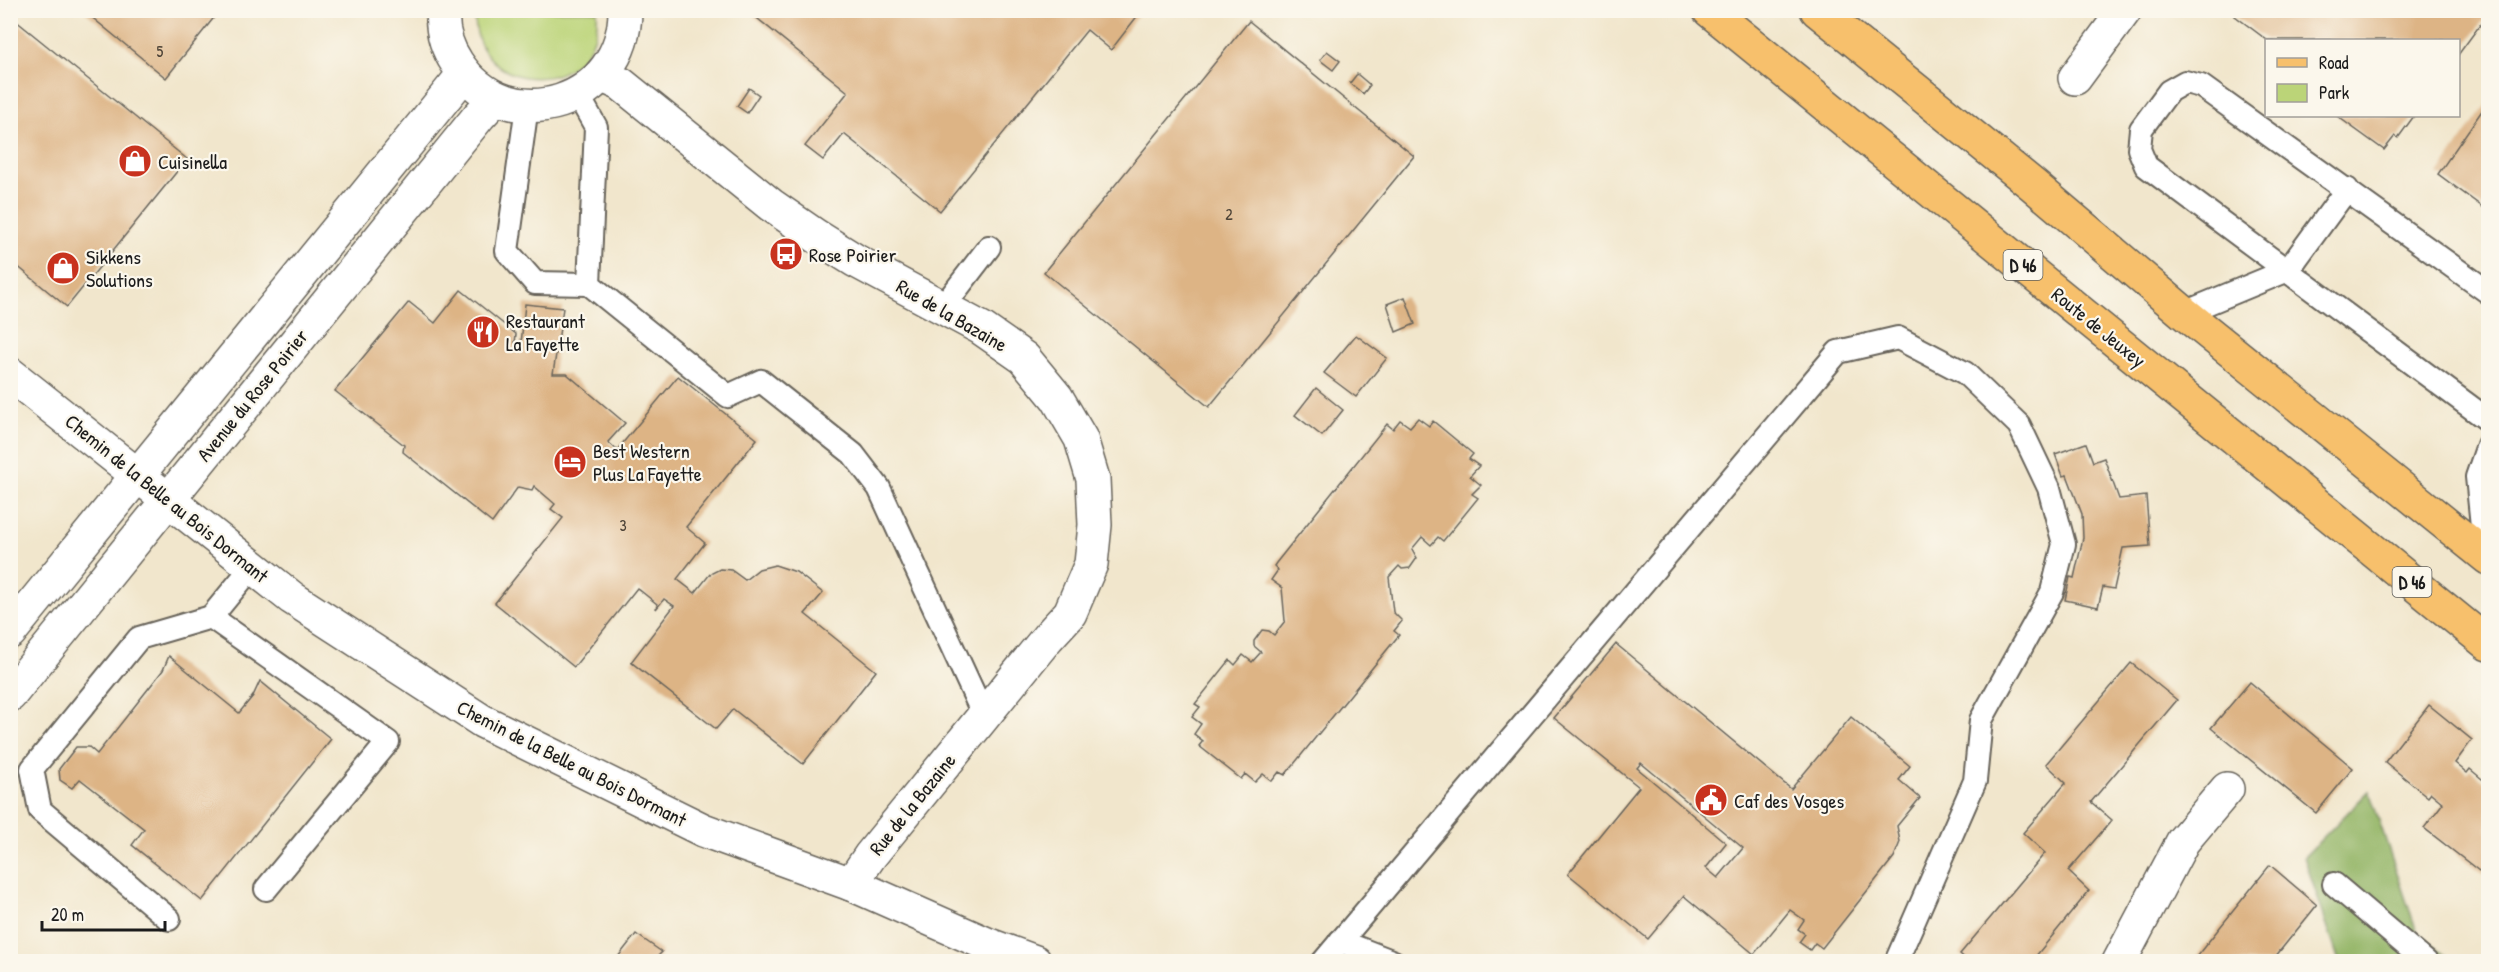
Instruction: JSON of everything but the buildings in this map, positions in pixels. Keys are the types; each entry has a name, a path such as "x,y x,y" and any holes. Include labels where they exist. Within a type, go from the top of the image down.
{"main road":[{"name":"Route de Jeuxey","path":"1709,10 2488,644"},
{"path":"1817,10 2033,185 2184,313 2487,556"}],"street":[{"path":"442,10 445,36 453,56 464,74 479,88 512,102 553,104 590,85 617,54 625,29 625,10"},
{"path":"2075,78 2125,10"},
{"name":"Avenue du Rose Poirier","path":"10,632 126,465 464,74"},
{"name":"Rue de la Bazaine","path":"590,85 621,84 771,205 816,236 856,261 981,328 1024,358 1057,398 1081,439 1093,479 1095,525 1091,564 1070,613 870,856 851,884"},
{"name":"Avenue du Rose Poirier","path":"10,695 479,116 512,102"},
{"name":"Chemin de la Belle au Bois Dormant","path":"10,374 292,598 482,721 703,830 851,884 1023,960"},
{"path":"2120,962 2183,841 2227,789"}],"lane":[{"path":"2488,291 2200,86 2185,82 2169,91 2141,129 2139,149 2146,166 2488,420"},
{"path":"589,285 596,127 590,85"},
{"path":"512,102 507,251 535,283 589,285 728,396 761,381 853,454 879,488 984,716"},
{"path":"2184,313 2288,270 2347,189"},
{"path":"943,307 989,247"},
{"path":"1323,962 1838,352 1898,338 1965,373 2019,425 2049,488 2064,544 2052,592 1981,720 1975,781 1896,962"},
{"path":"2487,556 2477,477 2488,445"},
{"path":"169,919 40,810 32,770 139,638 211,617 252,567"},
{"path":"211,617 387,742 266,889"},
{"path":"2334,884 2426,962"},
{"path":"1340,942 1394,962"}],"green space":[{"path":"475,11 597,11 593,40 580,61 560,73 537,78 513,74 493,61 479,40"},
{"path":"2369,791 2417,932 2453,961 2339,961 2304,857"}],"place":[{"name":"Cuisinella","path":"135,161"},
{"name":"Rose Poirier","path":"786,254"},
{"name":"Sikkens Solutions","path":"63,268"},
{"name":"Restaurant La Fayette","path":"483,332"},
{"name":"Best Western Plus La Fayette","path":"570,462"},
{"name":"Caf des Vosges","path":"1711,800"}]}
